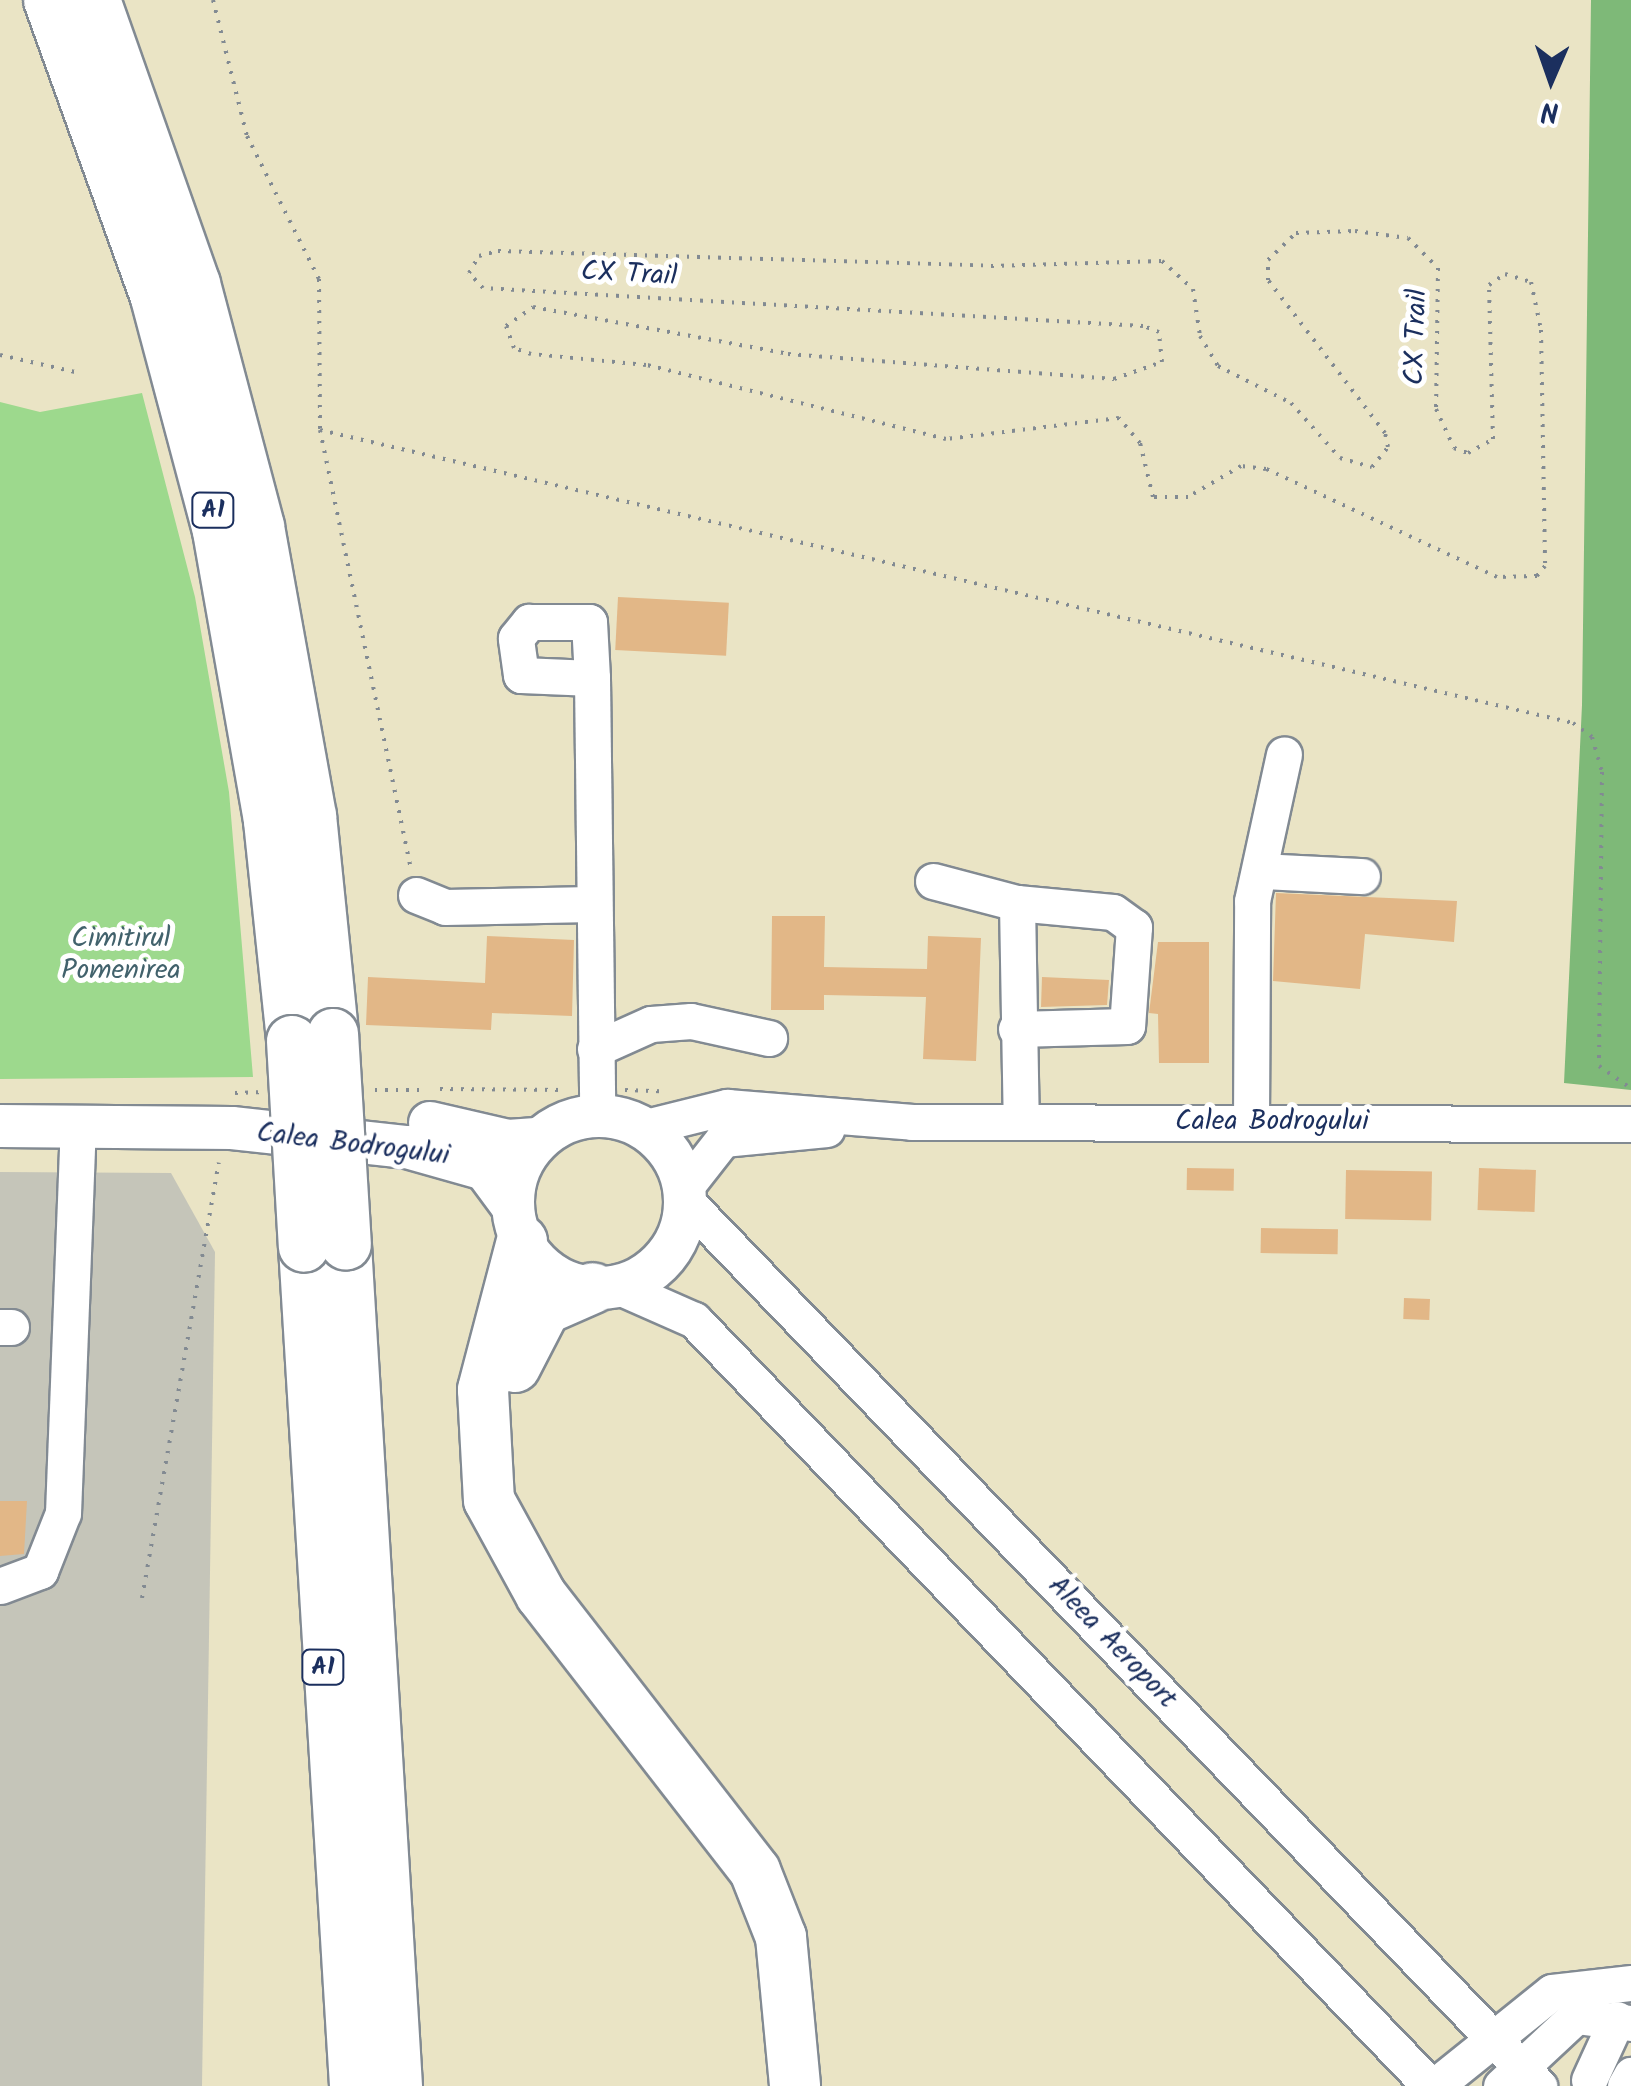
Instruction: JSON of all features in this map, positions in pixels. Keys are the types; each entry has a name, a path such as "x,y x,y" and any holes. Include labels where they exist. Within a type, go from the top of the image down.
{"highway":[{"name":"A1","path":"50,0 149,277 218,531 268,821 312,1037"},
{"name":"A1","path":"95,0 196,284 260,527 311,816 312,1037 325,1246 397,2086"},
{"path":"517,1224 516,1291 486,1369 480,1443 489,1500 515,1549 756,1871 780,1938 792,2024 795,2086"},
{"name":"A1","path":"325,1246 355,2086"},
{"path":"515,1549 499,1465 507,1392 545,1309 605,1287"},
{"path":"780,2086 792,2024"},
{"path":"392,2027 409,2086"}],"main road":[{"name":"Calea Bodrogului","path":"0,1126 226,1128 373,1116 540,1138 596,1116 642,1128"},
{"name":"Calea Bodrogului","path":"226,1128 454,1156 496,1178 517,1224 556,1277 605,1287 667,1254 684,1194"},
{"path":"642,1128 671,1155 684,1194"},
{"path":"517,1224 520,1166 540,1138"}],"street":[{"path":"592,678 596,1116"},
{"path":"1251,1122 1252,901 1262,870 1284,754"},
{"path":"1262,870 1362,876"},
{"path":"934,882 1017,904 1113,912 1134,928 1127,1026 1016,1029"},
{"path":"416,895 445,907 592,904"},
{"path":"1017,904 1016,1029 1021,1122"},
{"path":"595,1049 651,1024 691,1020 768,1038"},
{"name":"Calea Bodrogului","path":"642,1128 727,1106 912,1122 1631,1124"},
{"name":"Calea Bodrogului","path":"684,1194 723,1139 912,1122"},
{"path":"0,1586 40,1571 63,1513 78,1126"},
{"name":"Aleea Aeroport","path":"684,1194 1490,2035 1520,2080"},
{"path":"605,1287 694,1320 1432,2086 1490,2035 1552,1992 1631,1983"},
{"path":"1520,2080 1548,2039 1576,2016 1624,2021 1592,2083 1548,2039"},
{"path":"1625,2086 1631,2075"}],"path":[{"path":"213,0 247,136 319,279 320,430 416,895"},
{"name":"CX Trail","path":"1296,233 1408,238 1438,268 1436,409 1454,448 1484,452 1493,439 1488,285 1518,274 1538,295 1545,566 1529,580 1498,577 1266,469 1242,466 1188,497 1153,497 1140,443 1118,418 946,439 646,366 531,354 514,348 506,326 533,307 788,354 1114,379 1162,362 1158,332 1143,326 483,288 470,264 498,251 991,266 1162,261 1193,289 1200,336 1218,366 1291,402 1340,458 1372,467 1388,447 1385,434 1354,385 1277,303 1268,260 1296,233"},
{"path":"0,354 75,372"},
{"path":"320,430 1573,724 1592,736 1602,772 1599,1066 1631,1088"},
{"path":"142,1598 191,1288 216,1198 226,1128"}],"shaded area":[{"path":"0,1172 171,1173 215,1252 202,2086 0,2086"}],"green space":[{"path":"1591,0 1631,0 1631,1090 1564,1083 1582,705"},
{"name":"Cimitirul Pomenirea","path":"142,393 195,597 229,792 253,1077 0,1079 0,402 40,412"}],"building":[{"path":"618,597 729,603 726,656 615,650"},
{"path":"1276,893 1457,901 1454,942 1365,934 1360,989 1273,981"},
{"path":"772,916 825,916 824,967 927,969 928,936 981,938 976,1061 923,1059 926,997 824,995 824,1010 771,1010"},
{"path":"487,936 574,940 572,1016 492,1013 491,1030 366,1025 368,977 485,983"},
{"path":"1158,942 1209,942 1209,1063 1159,1063 1158,1014 1149,1013"},
{"path":"1042,977 1109,980 1107,1005 1041,1007"},
{"path":"1187,1168 1234,1169 1234,1191 1187,1190"},
{"path":"1479,1168 1536,1170 1534,1212 1478,1210"},
{"path":"1346,1170 1432,1172 1431,1220 1345,1219"},
{"path":"1261,1228 1338,1229 1338,1254 1261,1253"},
{"path":"1404,1298 1430,1299 1429,1320 1403,1319"},
{"path":"0,1501 27,1501 24,1554 0,1556"}]}
